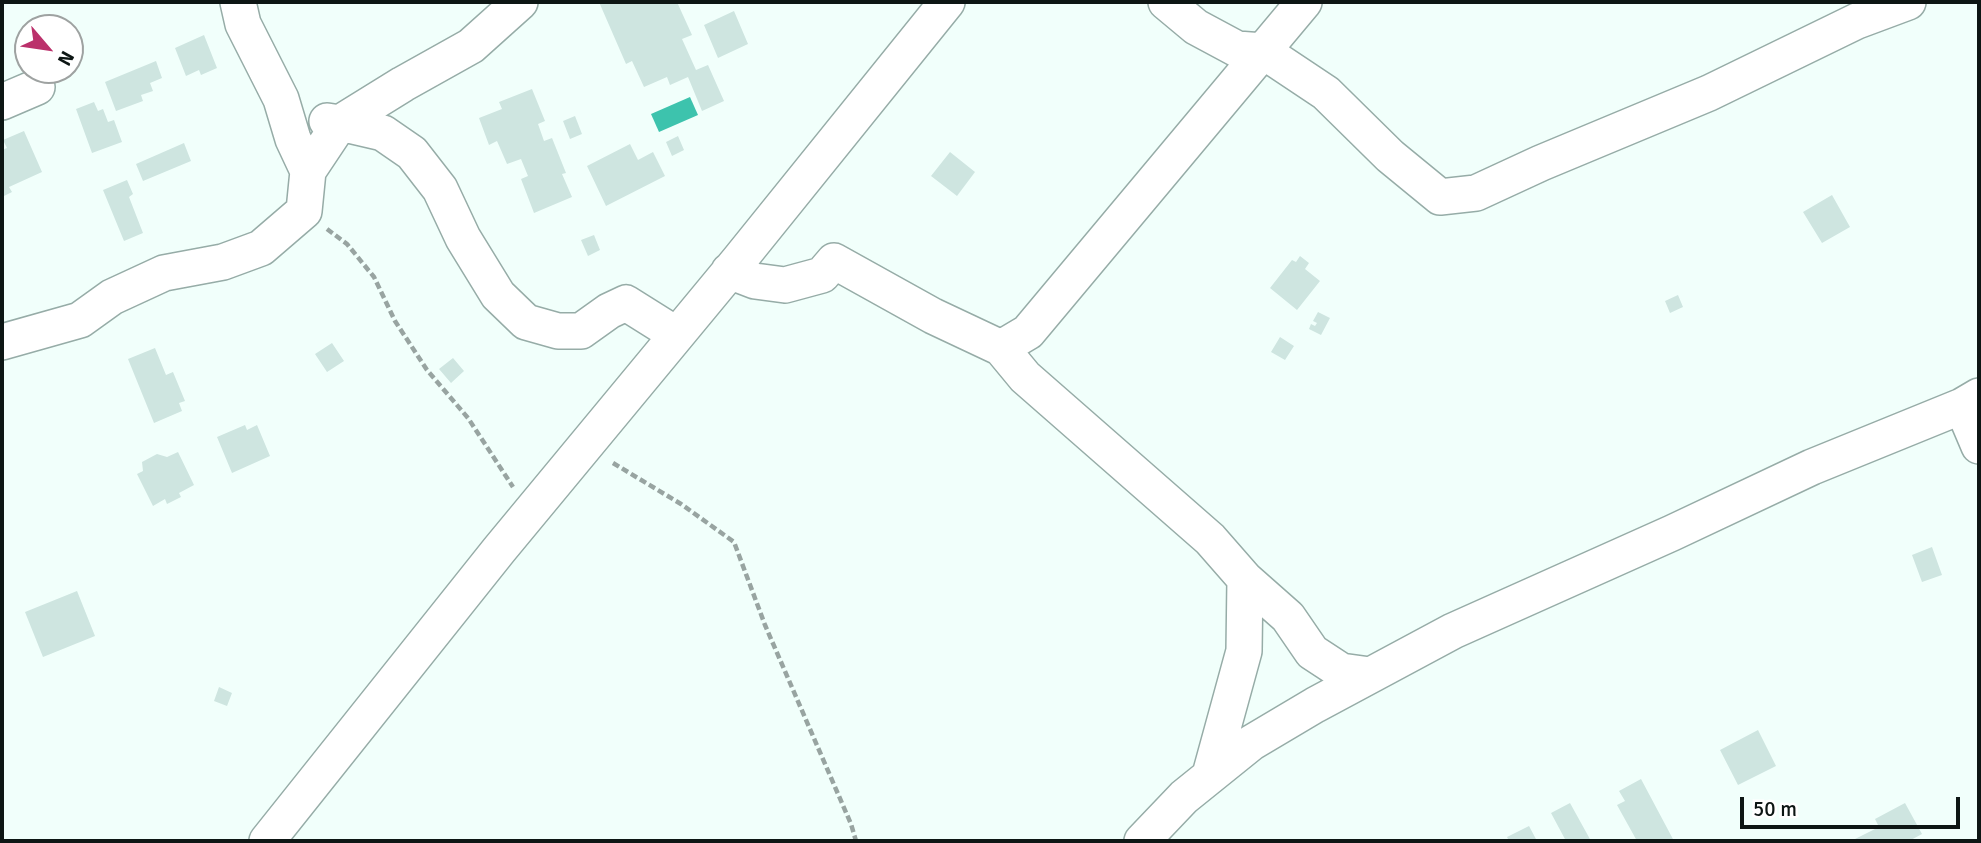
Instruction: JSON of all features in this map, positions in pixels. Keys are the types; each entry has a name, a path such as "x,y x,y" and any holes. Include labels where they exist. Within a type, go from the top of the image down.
{"street":[{"path":"238,2 243,24 281,99 293,139 308,171"},
{"path":"2,342 80,320 112,297 164,273 223,262 261,248 304,211 308,171 340,123 471,46 520,2"},
{"path":"267,841 947,2"},
{"path":"1166,2 1196,27 1237,49 1263,51 1326,93 1390,156 1440,197 1476,193 1709,93 1857,20 1908,2"},
{"path":"1001,348 1028,332 1304,2"},
{"path":"2,103 37,88"},
{"path":"281,99 308,119 383,133 412,153 440,189 463,238 498,296 526,322 558,331 581,331 609,311 626,303 677,335"},
{"path":"729,271 755,281 785,285 822,275 834,261 933,316 1001,348 1025,377 1210,539 1245,579 1288,617 1312,652 1341,671 1370,676"},
{"path":"1142,841 1184,797 1251,743 1315,705 1453,631 1812,467 1970,401 1979,446"},
{"path":"1210,775 1244,651 1245,579"}],"path":[{"path":"304,211 347,244 374,277 395,321 427,370 468,418 511,485 532,511"},
{"path":"586,446 681,504 734,542 765,625 856,841"}],"shaded area":[{"path":"690,97 698,115 659,132 651,114"}],"building":[{"path":"599,2 677,2 692,35 682,39 696,70 708,65 724,101 702,111 688,77 670,85 667,77 644,87 632,61 626,64"},
{"path":"734,11 748,44 718,58 704,25"},
{"path":"204,35 217,68 201,75 199,70 186,76 175,48"},
{"path":"156,61 162,78 150,83 153,91 141,95 143,101 116,111 105,82"},
{"path":"532,89 545,121 538,124 544,141 552,138 572,197 534,213 521,179 528,176 521,159 507,164 497,141 489,145 479,118 502,109 499,102"},
{"path":"94,102 98,111 103,109 108,122 114,120 122,142 92,153 76,109"},
{"path":"575,116 582,134 570,139 563,121"},
{"path":"24,131 42,172 9,187 12,192 2,197 2,150 7,148 3,140"},
{"path":"678,136 684,150 672,156 666,142"},
{"path":"184,143 191,161 143,181 136,164"},
{"path":"630,144 638,160 653,152 665,176 606,206 587,166"},
{"path":"950,152 975,172 957,196 931,176"},
{"path":"127,180 133,194 129,197 143,233 124,241 103,190"},
{"path":"1832,195 1850,227 1822,243 1803,212"},
{"path":"594,235 600,250 588,256 581,240"},
{"path":"1300,256 1309,263 1305,269 1320,281 1297,310 1270,288 1292,260 1296,262"},
{"path":"1678,295 1683,307 1670,313 1665,301"},
{"path":"1318,312 1330,318 1321,335 1309,329 1311,324 1315,326 1317,323 1313,321"},
{"path":"1280,337 1294,346 1285,360 1271,352"},
{"path":"332,343 344,361 327,372 315,354"},
{"path":"155,348 166,375 173,372 185,401 179,403 182,411 154,423 128,359"},
{"path":"453,358 464,371 451,383 439,369"},
{"path":"245,425 247,430 257,425 270,456 232,473 217,437"},
{"path":"178,452 194,485 179,493 181,497 167,504 165,499 153,506 137,474 143,471 142,462 157,454 167,457"},
{"path":"1932,547 1942,575 1922,582 1912,555"},
{"path":"77,591 95,636 43,657 25,612"},
{"path":"219,687 232,693 227,706 214,701"},
{"path":"1758,730 1776,766 1738,785 1720,750"},
{"path":"1641,779 1674,841 1637,841 1617,805 1625,801 1619,791"},
{"path":"1570,803 1591,841 1566,841 1551,813"},
{"path":"1905,803 1922,834 1909,841 1851,841 1879,827 1875,819"},
{"path":"1529,826 1537,841 1509,841 1507,837"}]}
